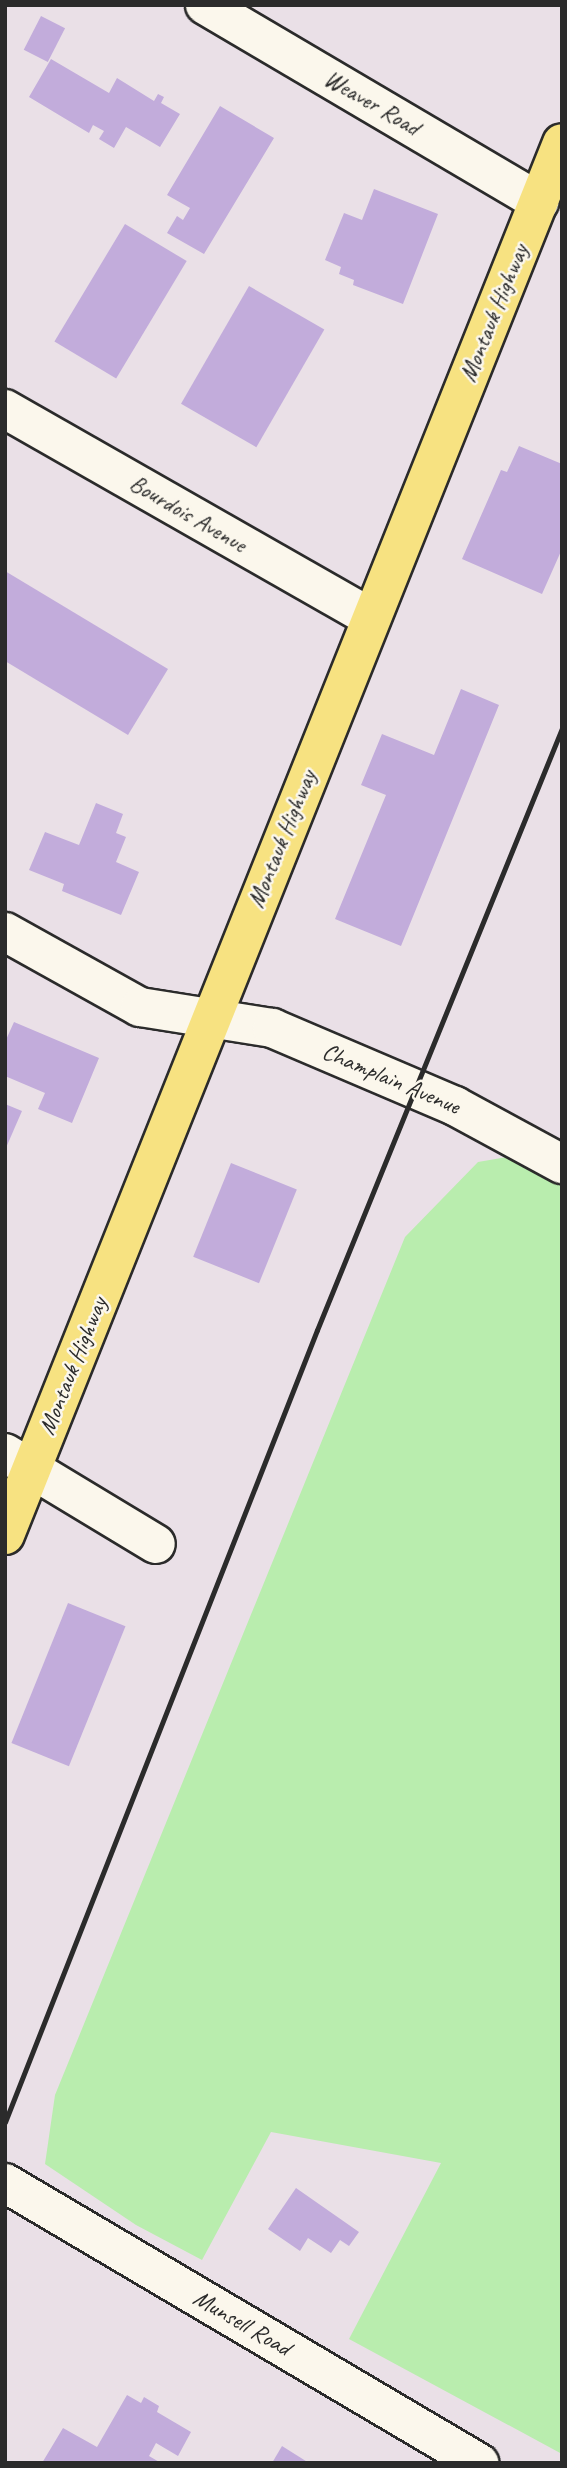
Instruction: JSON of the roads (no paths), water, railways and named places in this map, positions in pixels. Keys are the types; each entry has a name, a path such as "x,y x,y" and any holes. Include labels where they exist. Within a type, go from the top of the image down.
{"main road":[{"name":"Montauk Highway","path":"5,1535 18,1461 211,1018 562,143"}],"street":[{"name":"Weaver Road","path":"205,5 538,202"},
{"name":"Bourdois Avenue","path":"5,409 371,618"},
{"name":"Champlain Avenue","path":"5,932 140,1007 284,1033 456,1106 562,1164"},
{"path":"18,1461 156,1544"},
{"name":"Munsell Road","path":"5,2183 479,2463"}],"railway":[{"path":"5,2122 317,1330 562,728"}]}
